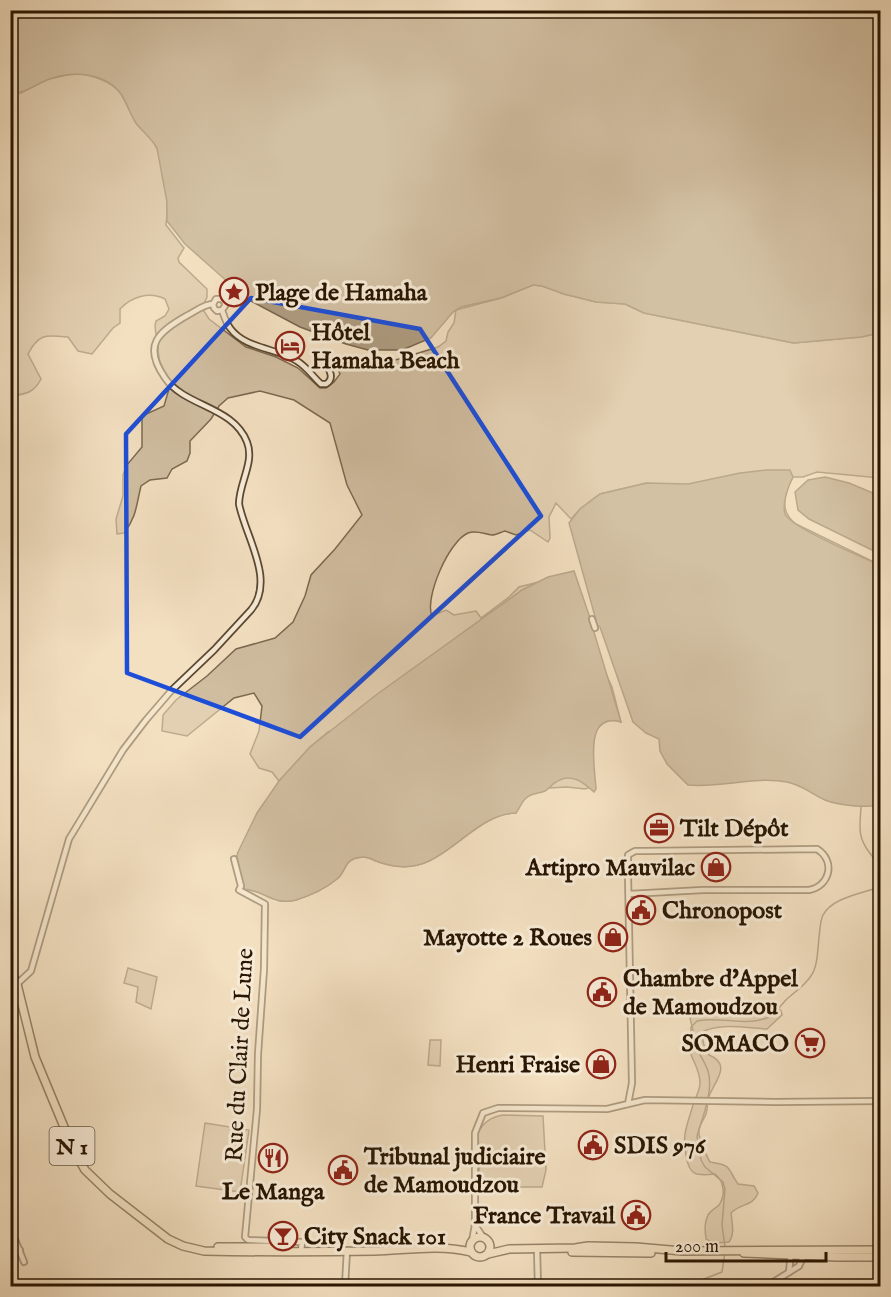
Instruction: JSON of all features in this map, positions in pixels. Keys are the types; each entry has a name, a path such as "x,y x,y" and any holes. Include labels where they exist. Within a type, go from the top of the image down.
{"main road":[{"name":"N 1","path":"10,970 17,984 35,1057 74,1150 85,1170 94,1181 168,1239 183,1246 204,1251 398,1249"},
{"name":"N 1","path":"457,1248 483,1237 489,1243 509,1249"},
{"path":"471,1252 472,1242"},
{"path":"488,1254 489,1243"},
{"name":"N 1","path":"183,1246 276,1245 301,1249 347,1250 457,1248 481,1258 509,1249 607,1246 682,1251 733,1251 753,1255 791,1252 880,1257"},
{"name":"N 1","path":"266,1251 276,1245"},
{"name":"N 1","path":"804,1253 880,1250"}],"street":[{"path":"17,984 31,971 69,839 123,750 171,692 256,605 260,594 260,575 239,504 239,495 250,453 247,441 238,427 227,418 183,394 166,381 153,355 155,342 166,329 202,306 213,304 216,299 223,300 225,304 222,310"},
{"path":"213,304 215,310 222,310"},
{"path":"222,310 230,328 240,337 299,362 321,384 329,382 332,376 325,360"},
{"path":"592,619 595,628"},
{"path":"628,1104 632,1083 628,855 635,851 817,849 827,858 827,879 817,888 809,890 713,890 629,894"},
{"name":"Rue du Clair de Lune","path":"234,858 241,886 239,890 265,904 257,1109 245,1234 248,1240 276,1245"},
{"path":"472,1242 475,1225 475,1133 483,1113 508,1108 607,1109 645,1100 880,1101"},
{"path":"475,1225 483,1237"},
{"path":"10,1227 24,1262"},
{"path":"538,1287 540,1249"},
{"path":"10,1259 20,1250"},
{"path":"345,1287 347,1250"},
{"path":"789,1272 791,1252"},
{"path":"767,1287 799,1266 804,1253"}],"highlighted area":[{"path":"251,298 420,329 541,516 300,737 127,673 126,434"}],"shaded area":[{"path":"10,11 880,11 880,333 794,343 644,313 625,304 596,302 533,285 501,298 461,307 453,312 431,338 402,350 368,350 300,327 247,299 185,244 167,221 167,202 157,148 136,123 123,97 115,87 99,78 80,74 53,78 22,92 11,93"},
{"path":"76,73 101,79 117,89 136,123 154,143 161,161 165,183 166,225 184,248 178,258 179,262 207,289 207,297 202,308 209,319 246,347 276,357 298,368 320,388 326,388 334,382 340,374 338,369 341,363 386,362 438,347 446,341 448,332 454,323 456,310 501,298 533,285 596,302 625,304 644,313 793,343 861,337 880,333 880,478 817,472 803,477 793,477 787,490 785,508 796,524 880,565 646,483 600,494 571,519 556,503 549,517 550,538 548,542 530,530 516,535 505,531 495,535 468,533 453,547 440,571 430,608 432,616 446,610 454,615 476,611 481,618 519,587 571,574 602,665 612,687 621,722 609,721 598,728 594,726 591,787 585,789 567,787 529,789 512,806 516,813 492,819 481,825 440,855 423,864 396,866 367,857 357,858 349,862 340,876 328,886 296,900 280,901 243,889 241,876 238,873 329,731 310,747 279,781 272,772 259,768 250,754 259,731 262,706 254,693 234,698 187,736 162,731 163,715 176,700 236,649 275,638 293,622 305,596 311,575 362,515 347,485 330,423 294,400 260,391 228,398 219,406 211,419 190,441 187,461 172,469 167,478 150,480 141,486 136,511 131,521 124,533 117,534 116,519 123,496 123,475 126,466 142,447 142,416 164,406 171,382 161,365 155,331 156,321 165,316 169,309 165,299 147,295 135,298 124,305 120,309 120,323 113,328 92,354 78,351 68,337 49,336 40,339 28,354 41,379 29,392 11,396 10,93 21,93 44,80"},
{"path":"766,470 790,470 793,477 786,495 784,510 790,520 829,542 880,565 880,804 860,806 837,803 825,800 802,787 787,782 762,780 688,785 667,764 660,751 659,739 646,733 633,722 600,627 597,625 593,629 621,722 609,721 601,725 596,733 593,756 596,789 594,792 572,778 561,779 545,791 528,796 516,813 492,819 481,825 429,861 403,867 389,865 367,857 357,858 349,862 333,882 296,900 280,901 243,889 236,859 257,813 279,781 310,747 376,695 522,590 548,577 574,571 590,618 592,622 596,620 569,523 580,509 600,494 647,483 688,484"},
{"path":"825,477 849,483 880,496 880,554 809,519 798,510 795,492 808,480"},
{"path":"128,968 157,977 151,1009 136,1002 138,987 124,983"},
{"path":"704,1007 756,1013 778,1008 782,1015 767,1029 727,1027 704,1031 704,1046 709,1055 720,1064 721,1069 710,1093 707,1112 700,1126 701,1142 710,1162 726,1166 738,1184 754,1186 758,1193 753,1201 731,1213 732,1236 729,1242 723,1243 706,1239 705,1230 708,1215 721,1201 722,1184 715,1174 703,1175 691,1171 685,1148 686,1130 700,1083 699,1073 689,1048 695,1039 690,1018 698,1009"},
{"path":"430,1040 441,1040 440,1066 428,1065"},
{"path":"503,1115 543,1116 546,1170 542,1187 480,1187 478,1133 488,1121"},
{"path":"205,1123 249,1130 240,1192 196,1186"}],"waterway":[{"path":"861,807 860,831 863,841 880,867"},
{"path":"725,1247 722,1225 725,1189 723,1182 705,1167 701,1160 697,1136 710,1087 708,1071 697,1050 691,1027 697,1021 704,1020 757,1021 772,1016 813,973 817,959 821,920 827,909 833,904 876,888 880,883"},
{"path":"686,1286 722,1272 725,1252"}],"place":[{"name":"Plage de Hamaha","path":"234,292"},
{"name":"Hôtel Hamaha Beach","path":"290,346"},
{"name":"Tilt Dépôt","path":"659,828"},
{"name":"Artipro Mauvilac","path":"716,867"},
{"name":"Chronopost","path":"641,910"},
{"name":"Mayotte 2 Roues","path":"613,937"},
{"name":"Chambre d'Appel de Mamoudzou","path":"602,992"},
{"name":"SOMACO","path":"810,1043"},
{"name":"Henri Fraise","path":"601,1064"},
{"name":"SDIS 976","path":"593,1145"},
{"name":"Le Manga","path":"273,1158"},
{"name":"Tribunal judiciaire de Mamoudzou","path":"343,1170"},
{"name":"France Travail","path":"636,1215"},
{"name":"City Snack 101","path":"283,1236"}]}
